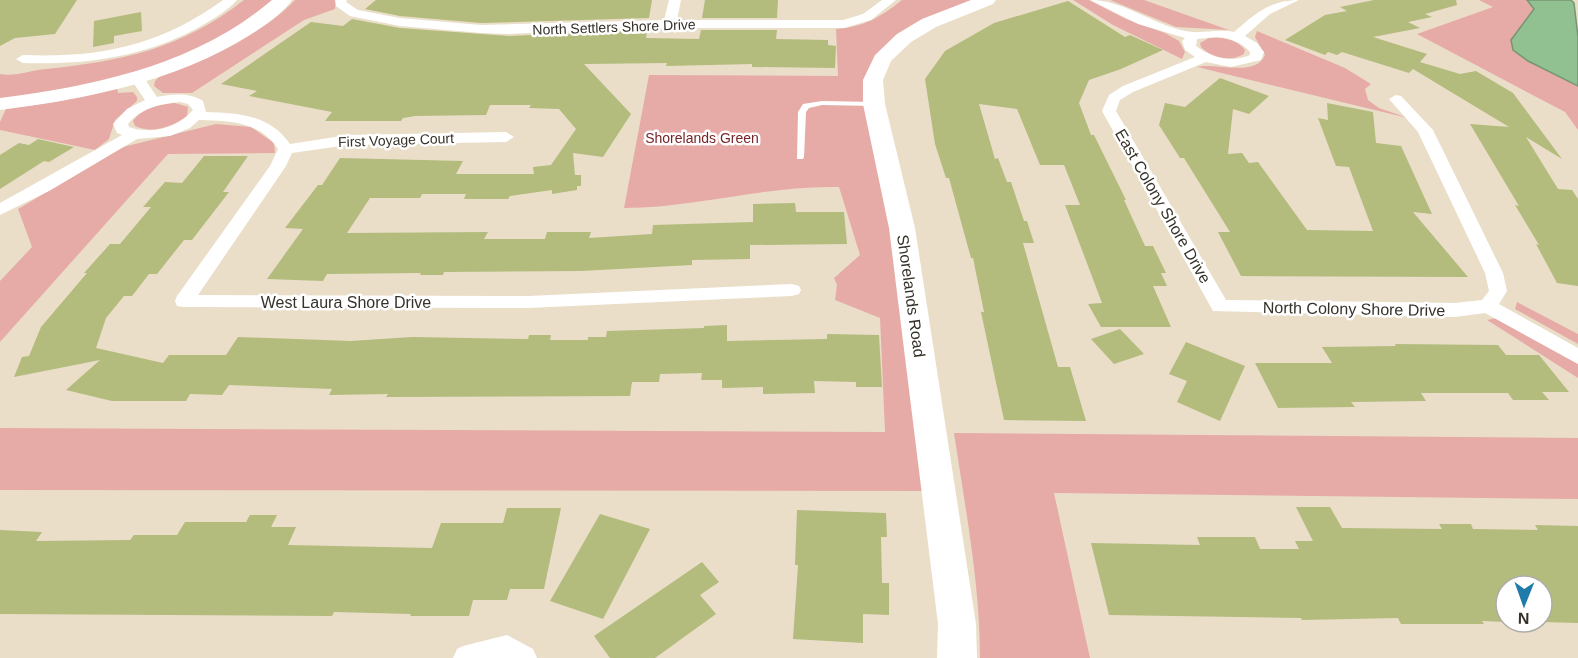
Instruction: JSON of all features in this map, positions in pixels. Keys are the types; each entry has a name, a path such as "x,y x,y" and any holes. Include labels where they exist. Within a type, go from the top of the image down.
{"street":[{"path":"23,59 81,60 127,52 186,30 231,0"},
{"path":"0,104 94,89 137,78 177,63 240,33 258,22 283,0"},
{"name":"North Settlers Shore Drive","path":"341,0 340,3 344,9 354,13 441,26 509,30 587,25 844,24 867,17 890,0"},
{"path":"670,24 675,0"},
{"name":"Shorelands Road","path":"957,658 957,624 902,228 874,104 873,80 882,59 904,38 929,23 987,0"},
{"path":"1096,0 1142,21 1193,36 1213,33 1236,37 1253,46 1257,52 1256,57 1248,62 1238,63 1225,63 1205,58 1190,47 1189,41 1193,36"},
{"path":"1236,37 1266,11 1293,0"},
{"name":"East Colony Shore Drive","path":"1205,58 1128,89 1114,98 1109,111 1220,306"},
{"path":"137,78 153,102"},
{"path":"180,98 192,100 198,104 200,110 196,116 173,130 158,134 133,135 122,130 120,124 125,117 153,102 180,98"},
{"path":"1396,99 1425,130 1494,273 1498,291 1488,306 1578,357"},
{"path":"196,116 249,119 279,136 286,149"},
{"path":"0,210 43,188 133,135"},
{"name":"First Voyage Court","path":"286,149 348,140 506,137"},
{"name":"West Laura Shore Drive","path":"286,149 278,166 184,301 528,302 792,290"},
{"name":"North Colony Shore Drive","path":"1220,306 1455,310 1488,306"},
{"path":"466,658 507,648 524,658"}],"lane":[{"path":"800,157 802,112 806,106 822,103 874,104"}],"green space":[{"path":"244,0 276,0 262,14 191,54 86,88 0,100 0,74 17,74 101,62 150,50 197,30 221,17"},
{"path":"295,0 336,0 335,9 304,20 192,93 163,93 154,86 160,76 249,35 281,13"},
{"name":"Shorelands Green","path":"902,0 974,0 876,59 893,224 928,491 0,490 0,428 885,432 880,318 835,300 837,285 834,278 860,255 839,187 785,189 678,204 624,208 649,75 838,76 836,29 872,20"},
{"path":"1073,0 1089,0 1126,19 1165,33 1179,41 1185,52 1182,59 1113,25"},
{"path":"1110,0 1144,0 1229,30 1176,27"},
{"path":"1479,0 1527,0 1534,9 1511,40 1528,61 1578,86 1578,130 1565,112 1417,34 1493,7"},
{"path":"1257,31 1345,68 1371,84 1365,89 1368,100 1379,108 1408,118 1197,67 1244,68 1260,62 1265,55 1255,37"},
{"path":"1209,38 1224,38 1233,41 1245,50 1244,54 1233,58 1222,58 1211,54 1201,47 1200,43"},
{"path":"117,88 118,93 133,92 137,101 115,120 109,139 95,150 0,130 0,122 6,109 56,102"},
{"path":"175,103 188,107 187,116 181,120 155,129 135,126 133,121 146,110"},
{"path":"216,124 251,127 274,143 275,153 168,154 0,342 0,281 32,247 18,209 123,147"},
{"path":"1517,302 1578,334 1578,344 1515,309"},
{"path":"1496,318 1578,364 1578,378 1487,320"},
{"path":"954,433 1578,438 1578,499 1054,493 1090,658 980,658 975,573"}],"shaded area":[{"path":"1527,0 1571,0 1574,3 1578,37 1578,86 1528,61 1513,50 1511,40 1534,9"}],"building":[{"path":"0,0 77,0 55,34 15,38 0,46"},
{"path":"376,0 652,0 649,18 481,23 400,16 365,9"},
{"path":"705,0 778,0 777,18 702,18"},
{"path":"1374,0 1456,0 1457,5 1425,14 1432,17 1408,22 1420,28 1373,37 1427,54 1420,62 1460,74 1476,71 1513,93 1562,159 1526,137 1558,189 1572,190 1578,199 1578,286 1557,283 1536,244 1539,245 1515,205 1519,206 1470,124 1509,127 1413,69 1409,73 1342,52 1337,55 1328,52 1325,55 1285,40 1325,15 1347,11 1340,7"},
{"path":"1068,1 1125,37 1130,35 1163,50 1121,69 1089,80 1079,103 1091,135 1094,135 1126,200 1124,200 1145,246 1153,246 1166,273 1161,273 1167,286 1153,286 1171,327 1101,327 1088,304 1102,303 1065,205 1080,205 1064,165 1040,165 1017,109 979,104 995,159 998,158 1007,182 1011,182 1034,243 1023,243 1058,367 1070,367 1086,421 1004,420 981,312 984,312 973,258 971,258 949,178 946,178 935,144 925,79 945,51 994,23"},
{"path":"141,12 142,31 114,36 114,43 93,47 94,21"},
{"path":"352,19 400,28 509,36 647,30 646,38 699,39 701,30 777,30 776,39 828,40 828,45 836,46 835,68 752,67 752,64 666,66 667,63 584,64 631,114 603,157 573,153 575,175 581,175 581,186 577,186 577,190 552,194 552,190 510,196 508,199 464,199 466,194 422,194 420,198 370,198 347,233 488,232 484,239 545,239 547,232 591,232 589,238 652,234 653,225 753,222 753,204 795,203 796,212 844,212 847,244 750,245 750,259 692,260 692,265 581,271 444,272 443,275 420,275 421,273 327,274 323,281 267,279 303,229 285,228 318,185 322,185 340,158 463,161 456,174 534,174 533,167 551,165 576,129 559,109 529,108 531,105 490,105 486,115 415,116 403,118 401,121 325,121 332,112 249,96 257,91 221,84 311,22 343,26"},
{"path":"1220,78 1269,96 1249,114 1233,109 1228,154 1242,153 1249,163 1258,162 1307,230 1373,231 1349,167 1336,166 1318,118 1328,120 1327,103 1373,112 1376,143 1401,146 1432,214 1413,212 1468,277 1241,276 1218,232 1230,232 1184,158 1180,158 1159,125 1165,103 1185,107"},
{"path":"38,139 74,147 49,162 44,161 0,189 0,155 19,143 29,145"},
{"path":"204,156 248,156 223,192 229,192 192,240 184,240 157,274 149,274 132,296 124,296 106,318 96,348 163,363 169,355 226,355 238,337 351,341 412,337 528,339 529,335 551,335 550,340 588,340 588,337 606,337 607,331 704,328 704,326 727,325 727,341 827,339 827,334 879,335 882,387 856,387 856,382 814,381 815,393 763,394 763,387 722,388 722,380 701,380 702,373 660,374 659,382 632,382 630,396 386,397 388,394 329,395 332,389 229,385 222,395 190,394 186,401 112,401 66,390 100,360 14,377 22,357 29,356 41,327 87,273 84,273 110,244 120,244 151,207 143,207 165,182 182,183"},
{"path":"1120,329 1144,354 1114,364 1091,339"},
{"path":"1186,342 1245,366 1220,421 1177,402 1187,381 1169,374"},
{"path":"1395,344 1498,345 1506,355 1539,355 1569,392 1542,392 1549,400 1513,400 1508,393 1421,393 1426,401 1351,402 1355,407 1278,408 1255,363 1332,363 1322,347 1396,346"},
{"path":"1296,507 1330,507 1342,528 1442,529 1439,524 1471,524 1473,529 1538,530 1535,525 1578,526 1578,623 1554,622 1554,574 1494,574 1494,622 1482,621 1484,624 1401,624 1398,618 1302,620 1301,618 1109,615 1091,543 1200,545 1197,537 1255,537 1260,549 1299,549 1295,541 1313,541"},
{"path":"507,508 561,508 544,589 510,589 507,600 473,600 469,616 334,612 332,616 0,614 0,530 42,532 36,541 130,540 134,535 177,535 185,522 246,522 250,515 277,515 271,527 296,527 288,545 432,548 441,523 503,523"},
{"path":"797,510 886,513 887,537 881,537 882,583 889,583 889,615 863,614 863,643 793,639 798,565 795,565"},
{"path":"600,514 650,529 603,619 550,601"},
{"path":"702,562 719,582 700,595 716,614 655,658 610,658 594,636"}]}
